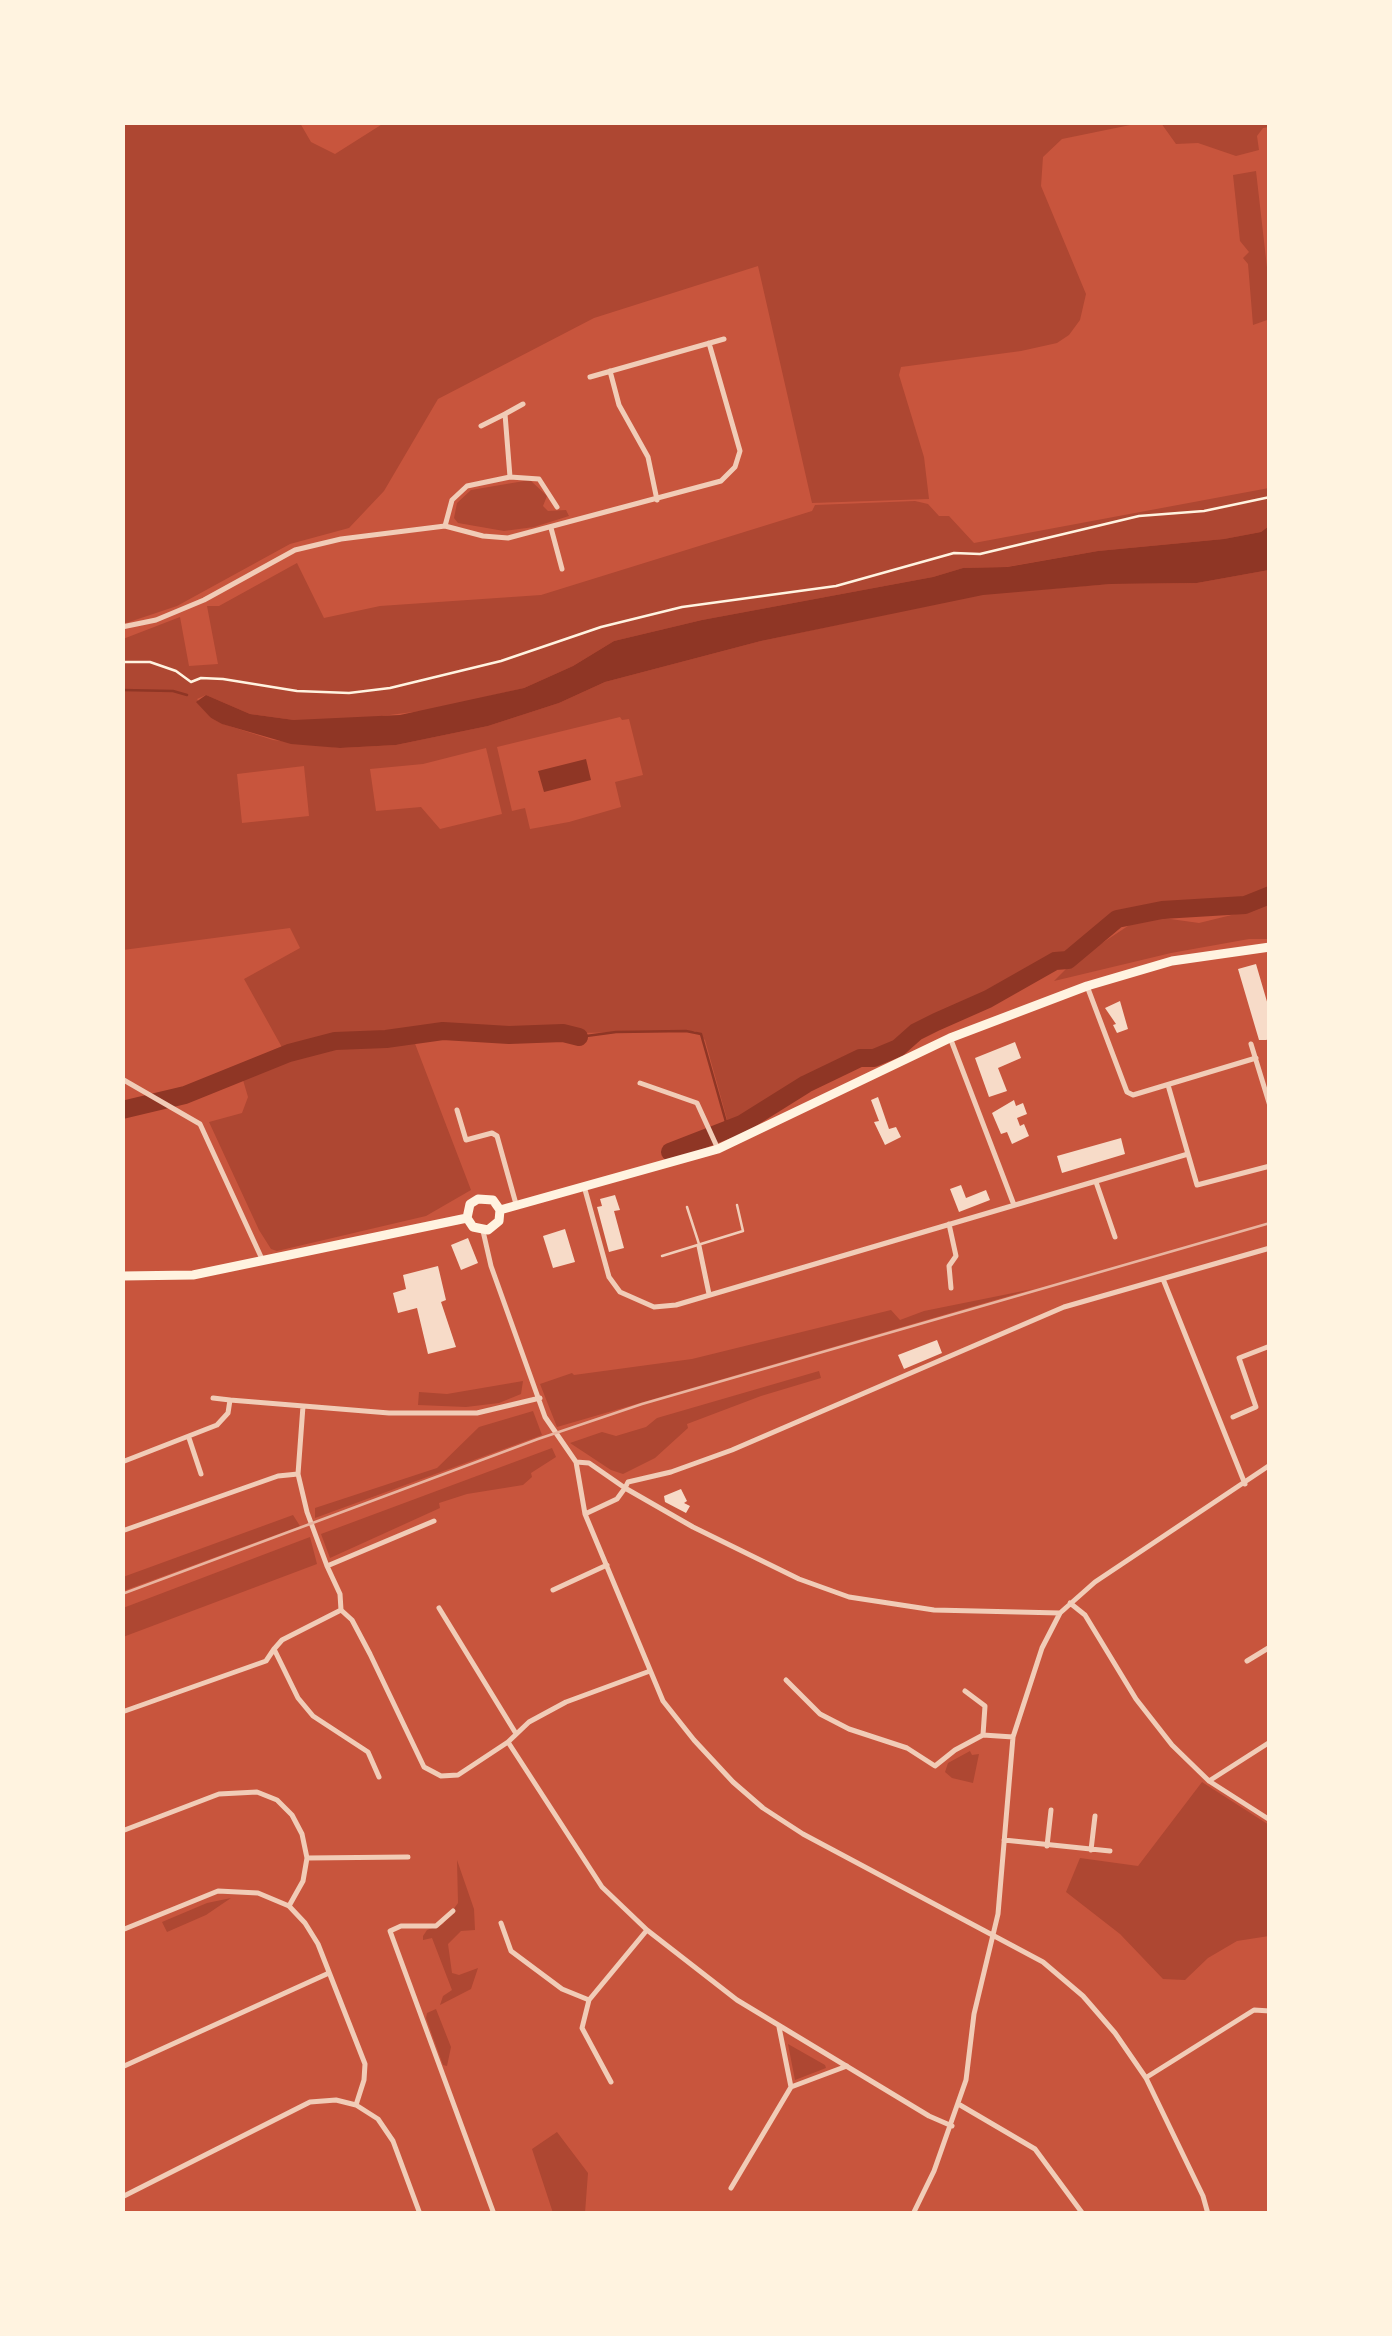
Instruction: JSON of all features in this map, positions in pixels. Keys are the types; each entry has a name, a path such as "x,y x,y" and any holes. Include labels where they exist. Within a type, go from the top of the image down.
{"main road":[{"path":"500,1210 718,1149 950,1038 1088,986 1172,960 1270,947"},
{"path":"478,1198 493,1200 500,1210 496,1226 484,1231 473,1228 467,1218 470,1204 478,1198"},
{"path":"122,1276 193,1275 467,1218"}],"street":[{"path":"590,376 724,339"},
{"path":"122,627 156,620 204,600 295,550 341,538 445,526 508,538 721,481 735,467 740,451 709,343"},
{"path":"610,371 619,405 648,457 658,500"},
{"path":"481,426 523,404"},
{"path":"506,414 510,477"},
{"path":"445,526 452,500 467,486 510,477 539,478 557,506"},
{"path":"552,528 562,569"},
{"path":"1088,986 1127,1092 1133,1095 1256,1058"},
{"path":"950,1038 1014,1205"},
{"path":"1251,1044 1270,1106"},
{"path":"122,1079 200,1124 263,1262"},
{"path":"640,1083 697,1102 718,1149"},
{"path":"1168,1085 1198,1185 1270,1166"},
{"path":"457,1110 466,1140 492,1133 497,1136 516,1204"},
{"path":"584,1186 609,1277 620,1292 654,1306 676,1305 1188,1154"},
{"path":"1096,1182 1115,1236"},
{"path":"949,1224 956,1256 949,1266 951,1288"},
{"path":"484,1231 491,1266 552,1430 576,1462 585,1514 663,1701 732,1782 763,1808 803,1834 1043,1962 1082,1996 1116,2033 1146,2078 1208,2214"},
{"path":"699,1246 709,1294"},
{"path":"585,1514 617,1498 628,1482 671,1472 732,1450 1064,1307 1270,1248"},
{"path":"1163,1279 1245,1484"},
{"path":"1234,1416 1256,1407 1239,1358 1270,1346"},
{"path":"213,1398 389,1413 476,1413 540,1398"},
{"path":"122,1462 218,1425 228,1413 230,1400"},
{"path":"303,1406 298,1474 307,1512 340,1594 341,1610 352,1620 370,1654 424,1767 441,1776 458,1775 508,1742 515,1732 566,1702 650,1671"},
{"path":"188,1438 201,1474"},
{"path":"576,1462 588,1462 693,1527 799,1578 849,1597 934,1610 1060,1613"},
{"path":"913,2214 960,2104 974,2014 994,1935 1014,1737 1042,1648 1060,1613 1110,1571 1270,1466"},
{"path":"122,1531 278,1476 298,1474"},
{"path":"326,1566 434,1521"},
{"path":"553,1590 606,1565"},
{"path":"1070,1603 1085,1615 1136,1699 1160,1730 1210,1781 1270,1820"},
{"path":"439,1608 515,1732"},
{"path":"122,1712 266,1660 282,1640 341,1610"},
{"path":"1247,1661 1270,1643"},
{"path":"274,1650 298,1698 313,1716 368,1752 380,1776"},
{"path":"786,1680 820,1714 849,1729 907,1748 935,1766 982,1734 1014,1737"},
{"path":"966,1691 985,1706 982,1734"},
{"path":"508,1742 602,1887 647,1930 737,2000 779,2027 928,2116 952,2126"},
{"path":"1210,1781 1270,1742"},
{"path":"122,1831 218,1794 257,1792 277,1800 292,1815 302,1834 307,1858 302,1882 289,1906"},
{"path":"1047,1846 1050,1810"},
{"path":"1091,1850 1095,1816"},
{"path":"1004,1840 1110,1852"},
{"path":"307,1858 408,1857"},
{"path":"122,1930 218,1891 258,1893 289,1906 306,1923 365,2064 356,2105"},
{"path":"453,1912 436,1926 401,1926 390,1931 494,2214"},
{"path":"501,1923 511,1951 562,1989 589,2000"},
{"path":"611,2082 582,2028 589,2000 647,1930"},
{"path":"122,2067 328,1973"},
{"path":"1146,2078 1254,2010 1270,2012"},
{"path":"779,2027 791,2087"},
{"path":"731,2188 791,2087 847,2066"},
{"path":"122,2197 310,2102 336,2100 356,2105 378,2118 393,2141 420,2214"},
{"path":"960,2104 1035,2149 1083,2214"}],"lane":[{"path":"662,1256 743,1231 737,1205"},
{"path":"687,1207 699,1246"}],"path":[{"path":"122,662 150,662 176,671 190,682 223,678 297,691 390,688 501,661 601,627 682,606 836,586 954,552 980,554 1138,516 1204,511 1270,497"}],"shaded area":[{"path":"1269,122 1269,127 1257,136 1259,150 1236,156 1198,143 1176,144 1161,123"},
{"path":"123,123 300,123 311,142 335,154 384,123 1140,123 1062,139 1043,157 1041,186 1086,294 1080,320 1069,335 1057,343 1021,351 901,367 899,375 924,457 929,499 812,503 758,266 594,318 438,399 384,491 349,528 290,544 177,606 123,624"},
{"path":"1256,171 1270,319 1253,325 1248,264 1243,258 1249,252 1240,241 1233,175"},
{"path":"530,480 547,496 543,506 548,511 566,510 569,516 504,531 458,523 454,518 457,503 471,490"},
{"path":"1269,488 1269,526 1261,532 1098,551 1006,567 963,568 702,620 614,641 573,666 524,688 429,710 350,720 294,720 250,714 206,695 197,699 211,718 273,740 340,748 396,745 488,726 559,703 605,682 761,641 983,594 1111,584 1197,583 1269,570 1269,939 1171,953 1054,981 1072,963 1137,920 1156,917 1199,923 1248,911 1242,898 1138,909 995,993 728,1123 705,1040 695,1031 577,1033 575,1029 549,1028 434,1028 320,1038 284,1051 244,979 300,948 290,928 123,950 123,639 180,617 189,666 218,664 207,606 219,606 297,563 324,618 380,606 541,595 812,511 815,505 915,501 928,504 939,516 949,516 974,543","holes":["620,717 629,719 643,775 615,782 621,807 530,829 525,808 512,811 497,747","486,748 502,814 440,829 421,807 376,811 370,769 423,764","304,766 309,816 242,823 237,774"]},
{"path":"1269,526 1269,570 1197,583 1111,584 983,595 761,641 605,682 559,703 488,726 396,745 340,748 291,744 222,724 196,702 206,695 250,714 294,720 400,715 524,688 573,666 614,641 702,620 963,568 1007,567 1098,551 1224,539 1261,532"},
{"path":"586,759 591,780 544,792 538,771"},
{"path":"414,1041 471,1190 426,1216 277,1251 271,1249 209,1122 242,1113 248,1097 243,1080 291,1059 334,1047"},
{"path":"1033,1289 557,1427 540,1384 572,1373 692,1359 891,1310 900,1320 924,1311"},
{"path":"819,1371 821,1378 687,1424 688,1428 655,1458 623,1474 570,1443 602,1432 616,1436 646,1427 657,1418"},
{"path":"523,1381 521,1394 499,1403 466,1407 418,1405 419,1392 447,1394"},
{"path":"533,1411 542,1435 315,1518 315,1508 437,1468 479,1427"},
{"path":"552,1448 556,1457 531,1473 532,1477 523,1485 439,1503 440,1508 330,1558 321,1534"},
{"path":"293,1515 300,1526 123,1591 123,1577"},
{"path":"310,1537 317,1564 123,1637 123,1608"},
{"path":"970,1751 972,1755 979,1754 973,1783 952,1778 945,1772 948,1763"},
{"path":"1202,1782 1269,1825 1269,1936 1237,1941 1208,1958 1185,1980 1163,1979 1120,1934 1066,1892 1080,1858 1138,1866"},
{"path":"457,1860 474,1909 475,1930 461,1931 448,1944 452,1973 459,1975 478,1968 471,1989 440,2005 443,1996 452,1990 432,1938 423,1940 423,1936 427,1930 443,1924 458,1903"},
{"path":"231,1898 206,1915 167,1932 162,1922 207,1903"},
{"path":"436,2009 451,2047 447,2066 443,2065 426,2018 427,2013"},
{"path":"788,2044 825,2065 826,2068 795,2080"},
{"path":"557,2132 588,2173 585,2213 553,2213 532,2149"}],"building":[{"path":"1256,964 1270,1012 1270,1039 1266,1040 1259,1040 1238,969"},
{"path":"1120,1001 1128,1029 1117,1033 1105,1008"},
{"path":"1015,1042 1021,1058 998,1068 1007,1091 989,1097 975,1058"},
{"path":"878,1097 889,1129 896,1127 901,1137 885,1145 874,1122 879,1121 871,1100"},
{"path":"1014,1100 1016,1106 1023,1103 1027,1114 1017,1118 1029,1136 1012,1144 1007,1132 1001,1134 992,1113"},
{"path":"1121,1138 1125,1154 1062,1173 1057,1156"},
{"path":"961,1185 966,1198 986,1190 990,1200 959,1212 950,1189"},
{"path":"615,1195 620,1210 614,1211 624,1248 609,1252 597,1207 602,1206 600,1199"},
{"path":"565,1229 575,1262 553,1268 543,1236"},
{"path":"468,1238 478,1263 461,1270 451,1245"},
{"path":"438,1266 446,1300 441,1302 456,1347 428,1354 417,1308 398,1313 393,1293 406,1289 403,1275"},
{"path":"937,1340 942,1353 904,1369 898,1355"},
{"path":"681,1489 687,1501 684,1503 690,1506 686,1513 665,1502 664,1496"}],"waterway":[{"path":"122,690 187,695"},
{"path":"670,1152 742,1124 806,1084 860,1058 874,1058 898,1048 916,1032 988,999 1055,961 1068,960 1117,919 1162,910 1245,905 1270,895"},
{"path":"122,1110 185,1095 289,1053 335,1041 443,1031 563,1033 579,1037"},
{"path":"579,1037 616,1032 701,1034 728,1129"}],"railway":[{"path":"122,1594 642,1404 1270,1223"}]}
